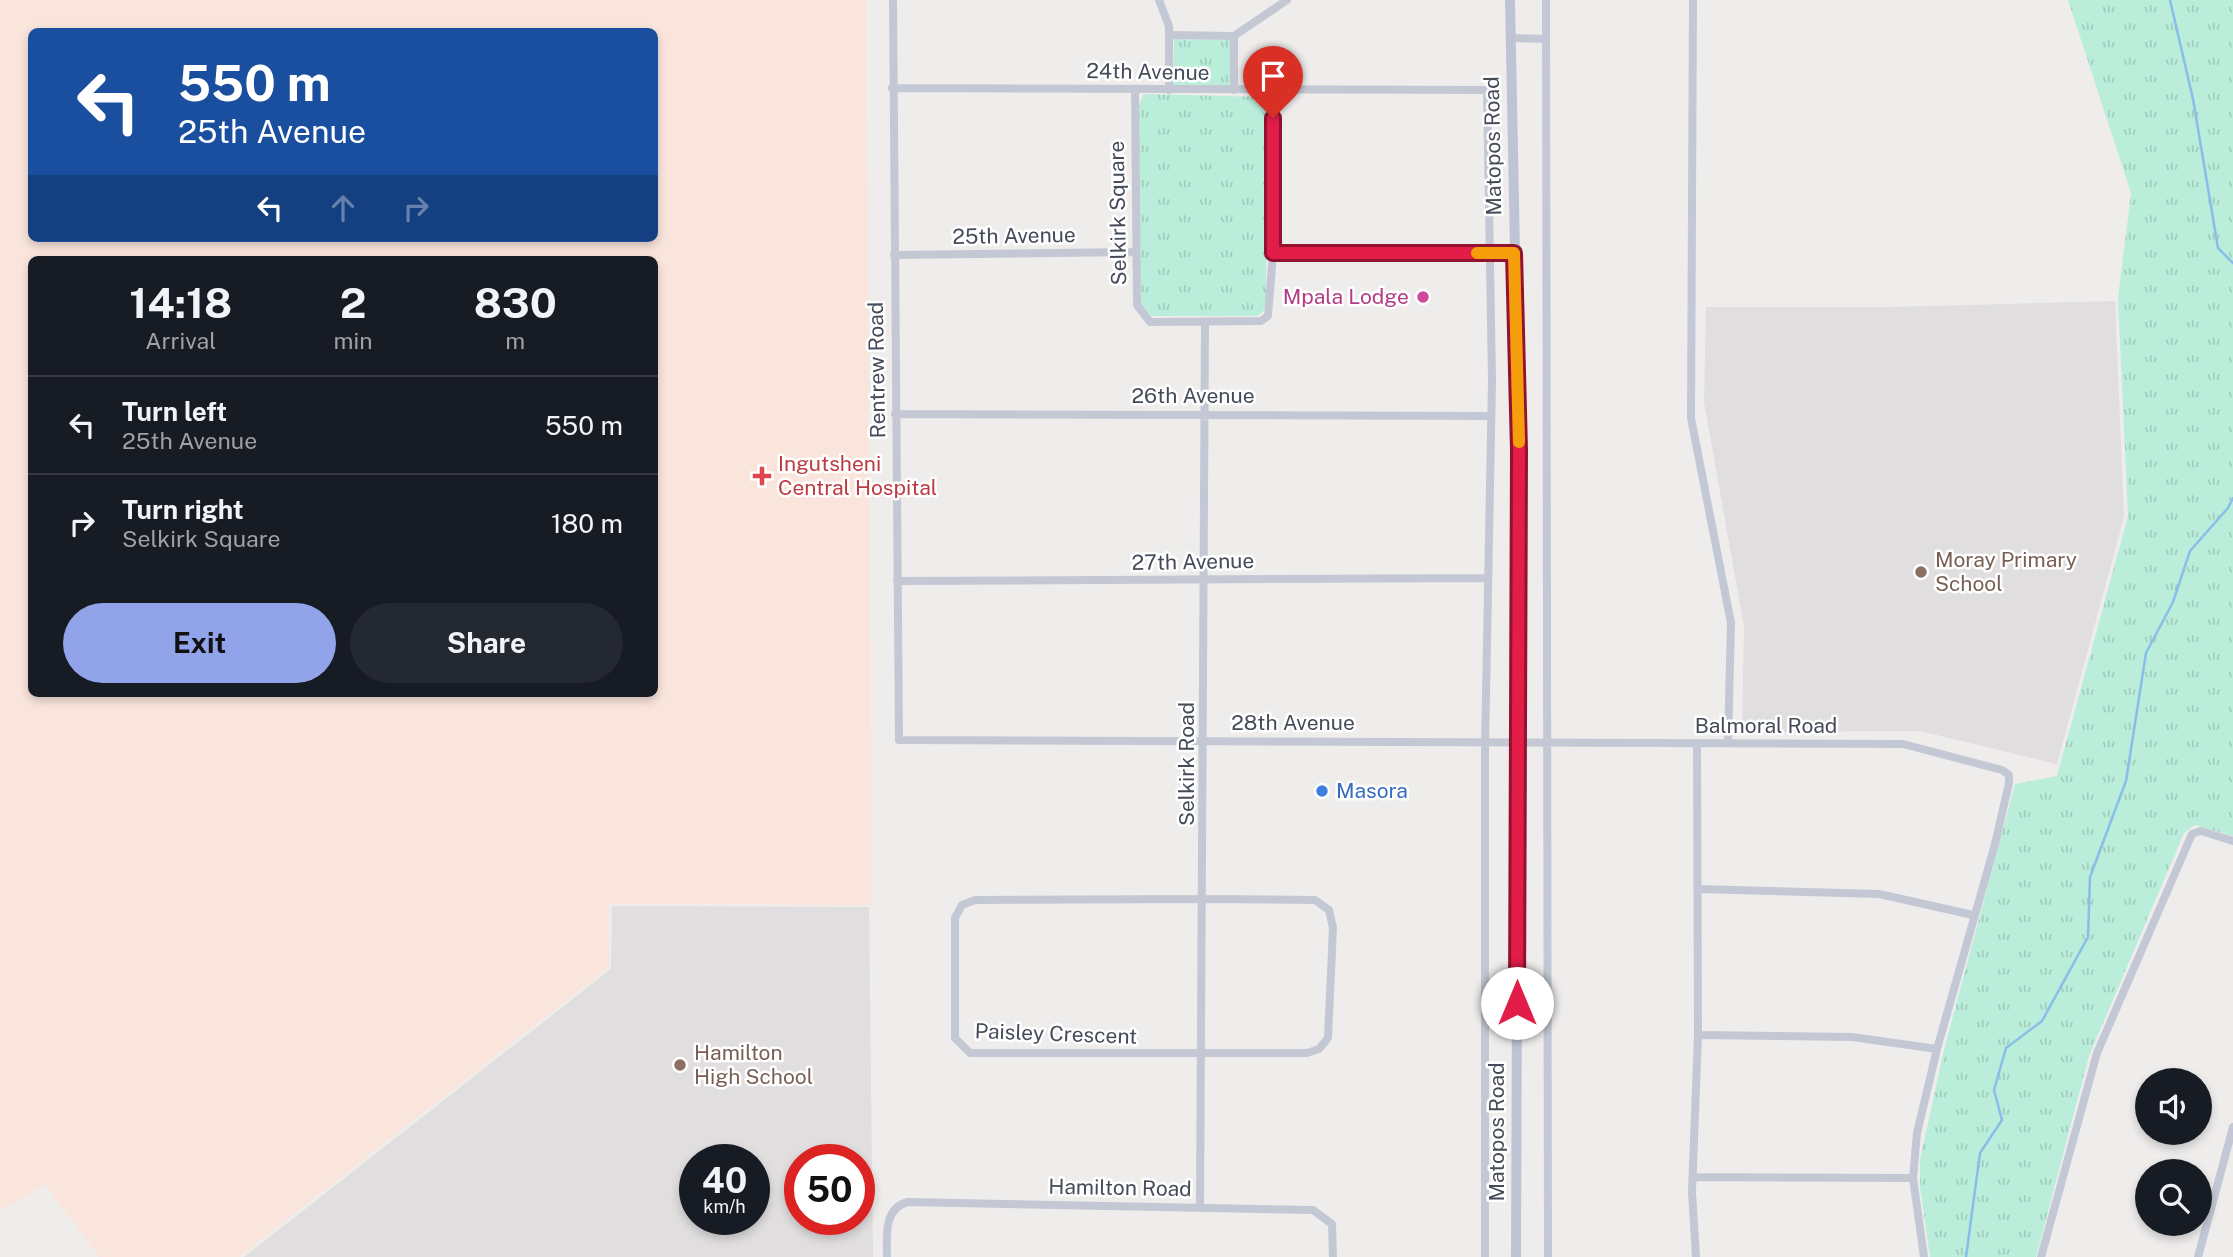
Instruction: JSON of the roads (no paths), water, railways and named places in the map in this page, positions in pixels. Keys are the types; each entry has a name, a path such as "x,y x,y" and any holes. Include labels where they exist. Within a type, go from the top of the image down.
{"main road":[{"name":"Matopos Road","path":"1510,0 1519,403 1516,1257"}],"street":[{"name":"Rentrew Road","path":"893,0 899,740"},
{"path":"1159,0 1167,16 1169,90"},
{"path":"1169,35 1234,36 1287,0"},
{"path":"1546,0 1548,1257"},
{"path":"1693,0 1690,418 1730,615 1728,743"},
{"path":"1234,36 1234,90"},
{"path":"1511,38 1546,38"},
{"name":"24th Avenue","path":"892,88 1487,90 1490,253"},
{"name":"Selkirk Square","path":"1135,89 1134,252 1137,305 1146,319 1205,322 1261,321 1266,318 1270,305 1273,253 1273,90"},
{"name":"25th Avenue","path":"894,255 1134,252"},
{"path":"1273,253 1514,253"},
{"path":"1485,1257 1490,253"},
{"name":"Selkirk Road","path":"1200,1206 1205,741 1205,322"},
{"name":"26th Avenue","path":"895,414 1491,416"},
{"name":"27th Avenue","path":"897,581 1488,578"},
{"name":"28th Avenue","path":"899,740 1518,741"},
{"name":"Balmoral Road","path":"1518,741 1910,745 2002,770 2009,775 1995,844 1973,915"},
{"path":"1696,1257 1693,1177 1698,1035 1697,744"},
{"path":"2041,1257 2096,1053 2192,834 2201,831 2233,841"},
{"path":"1698,889 1879,894 1973,915 1917,1133 1913,1178 1924,1257"},
{"name":"Paisley Crescent","path":"1204,899 1315,900 1329,910 1333,928 1326,1043 1307,1054 970,1053 955,1038 955,918 962,905 975,900 1204,899"},
{"path":"1698,1035 1852,1037 1937,1049"},
{"path":"2198,1257 2233,1127"},
{"path":"1693,1177 1913,1178"},
{"name":"Hamilton Road","path":"887,1257 887,1231 893,1211 908,1202 1313,1210 1332,1224 1334,1257"}],"waterway":[{"path":"2170,0 2193,99 2218,248 2233,263"},
{"path":"1966,1257 1980,1153 2002,1120 1994,1090 2006,1048 2042,1021 2088,937 2090,877 2126,781 2146,653 2173,602 2190,551 2228,508 2233,498"}],"place":[{"name":"Mpala Lodge","path":"1423,297"},
{"name":"Ingutsheni Central Hospital","path":"762,476"},
{"name":"Moray Primary School","path":"1921,572"},
{"name":"Masora","path":"1322,791"},
{"name":"Hamilton High School","path":"680,1065"}]}
